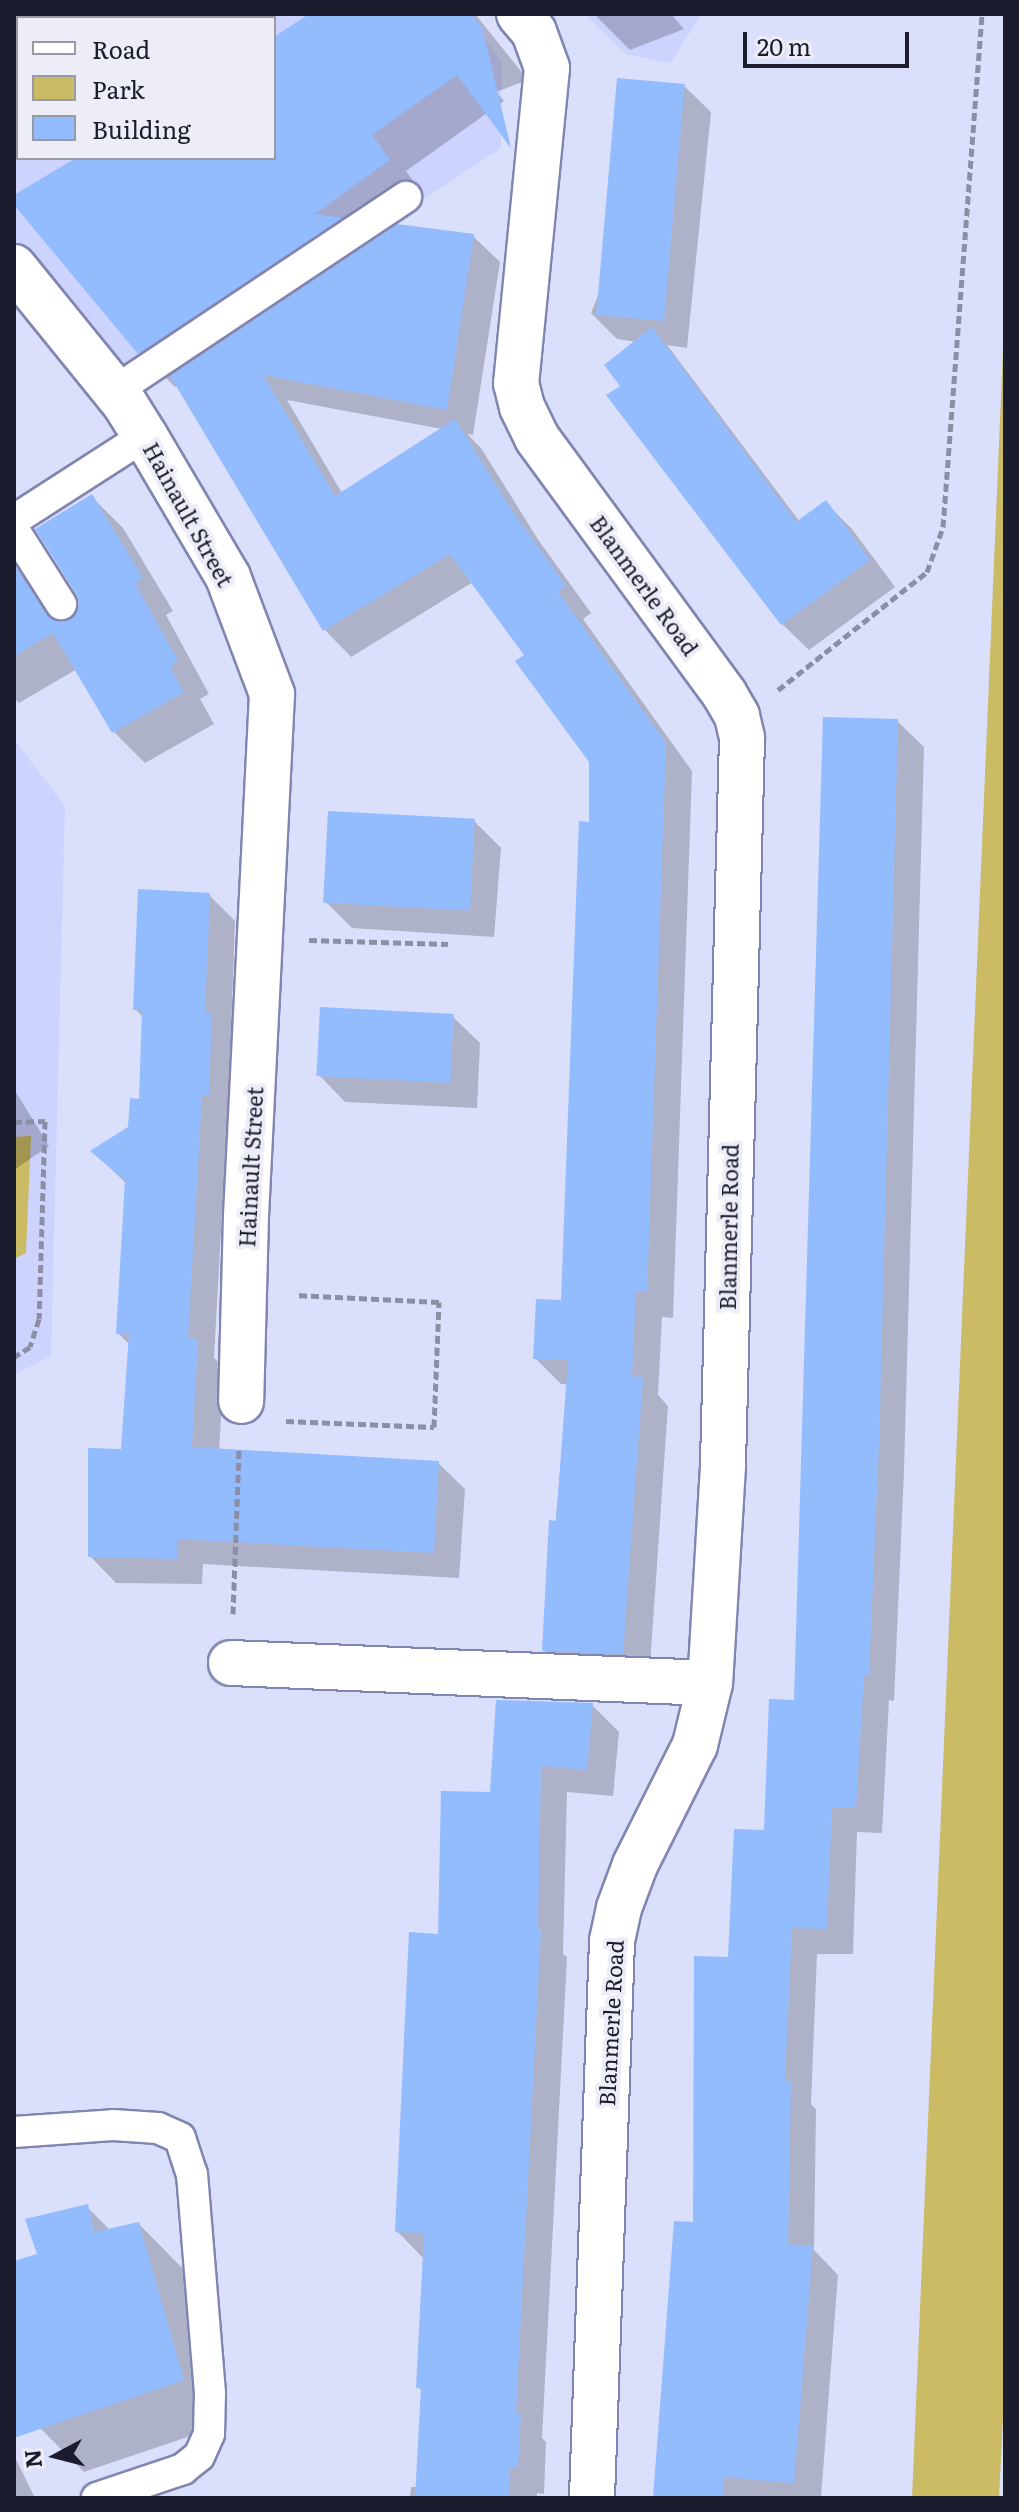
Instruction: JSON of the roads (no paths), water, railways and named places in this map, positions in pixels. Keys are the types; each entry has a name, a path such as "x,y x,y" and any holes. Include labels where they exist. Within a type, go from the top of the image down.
{"street":[{"name":"Blanmerle Road","path":"519,14 534,32 547,68 516,383 522,407 537,438 709,672 737,716 742,738 723,1466 710,1683 695,1745 635,1865 619,1908 612,1941 592,2498"},
{"name":"Hainault Street","path":"14,267 115,391 145,436 228,577 272,694 241,1410"},
{"path":"231,1663 710,1683"}],"lane":[{"path":"115,391 406,197"},
{"path":"14,520 145,436"},
{"path":"14,530 61,604"},
{"path":"14,2132 113,2125 158,2128 180,2138 192,2174 210,2393 209,2434 199,2456 183,2469 97,2498"}]}
